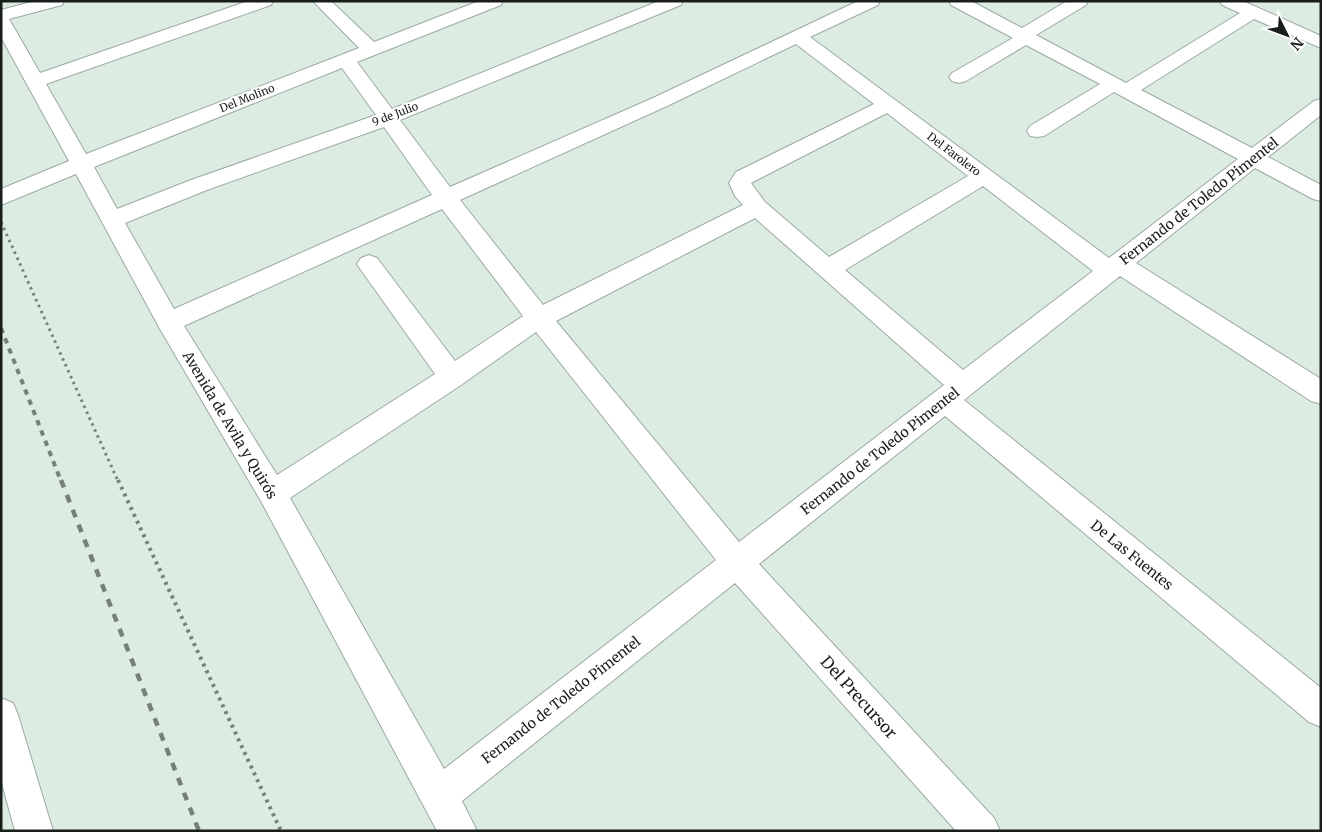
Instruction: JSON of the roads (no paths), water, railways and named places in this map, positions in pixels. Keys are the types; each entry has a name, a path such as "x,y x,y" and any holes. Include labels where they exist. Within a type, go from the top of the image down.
{"street":[{"path":"1,16 56,1"},
{"path":"36,82 265,1"},
{"path":"321,1 370,49"},
{"name":"Del Molino","path":"1,198 21,188 495,1"},
{"name":"9 de Julio","path":"111,220 199,185 388,118 675,1"},
{"path":"169,322 660,102 872,1"},
{"path":"957,1 1321,194"},
{"path":"1228,1 1321,43"},
{"path":"959,77 1019,42 1024,36 1074,5"},
{"path":"1037,131 1120,87 1253,12"},
{"name":"Avenida de Avila y Quirós","path":"1,20 169,322 272,494 458,831"},
{"name":"Del Farolero","path":"798,37 984,176 1115,267 1321,393"},
{"name":"Del Precursor","path":"345,59 446,198 539,318 737,563 981,831"},
{"name":"De Las Fuentes","path":"888,104 744,177 740,183 743,191 757,207 827,269 954,393 1321,710"},
{"name":"Fernando de Toledo Pimentel","path":"439,796 1321,105"},
{"path":"827,269 984,176"},
{"path":"272,494 539,318 757,207"},
{"path":"369,264 452,377"},
{"path":"1,715 34,831"}],"railway":[{"path":"1,328 61,481"},
{"path":"61,480 199,831"}]}
